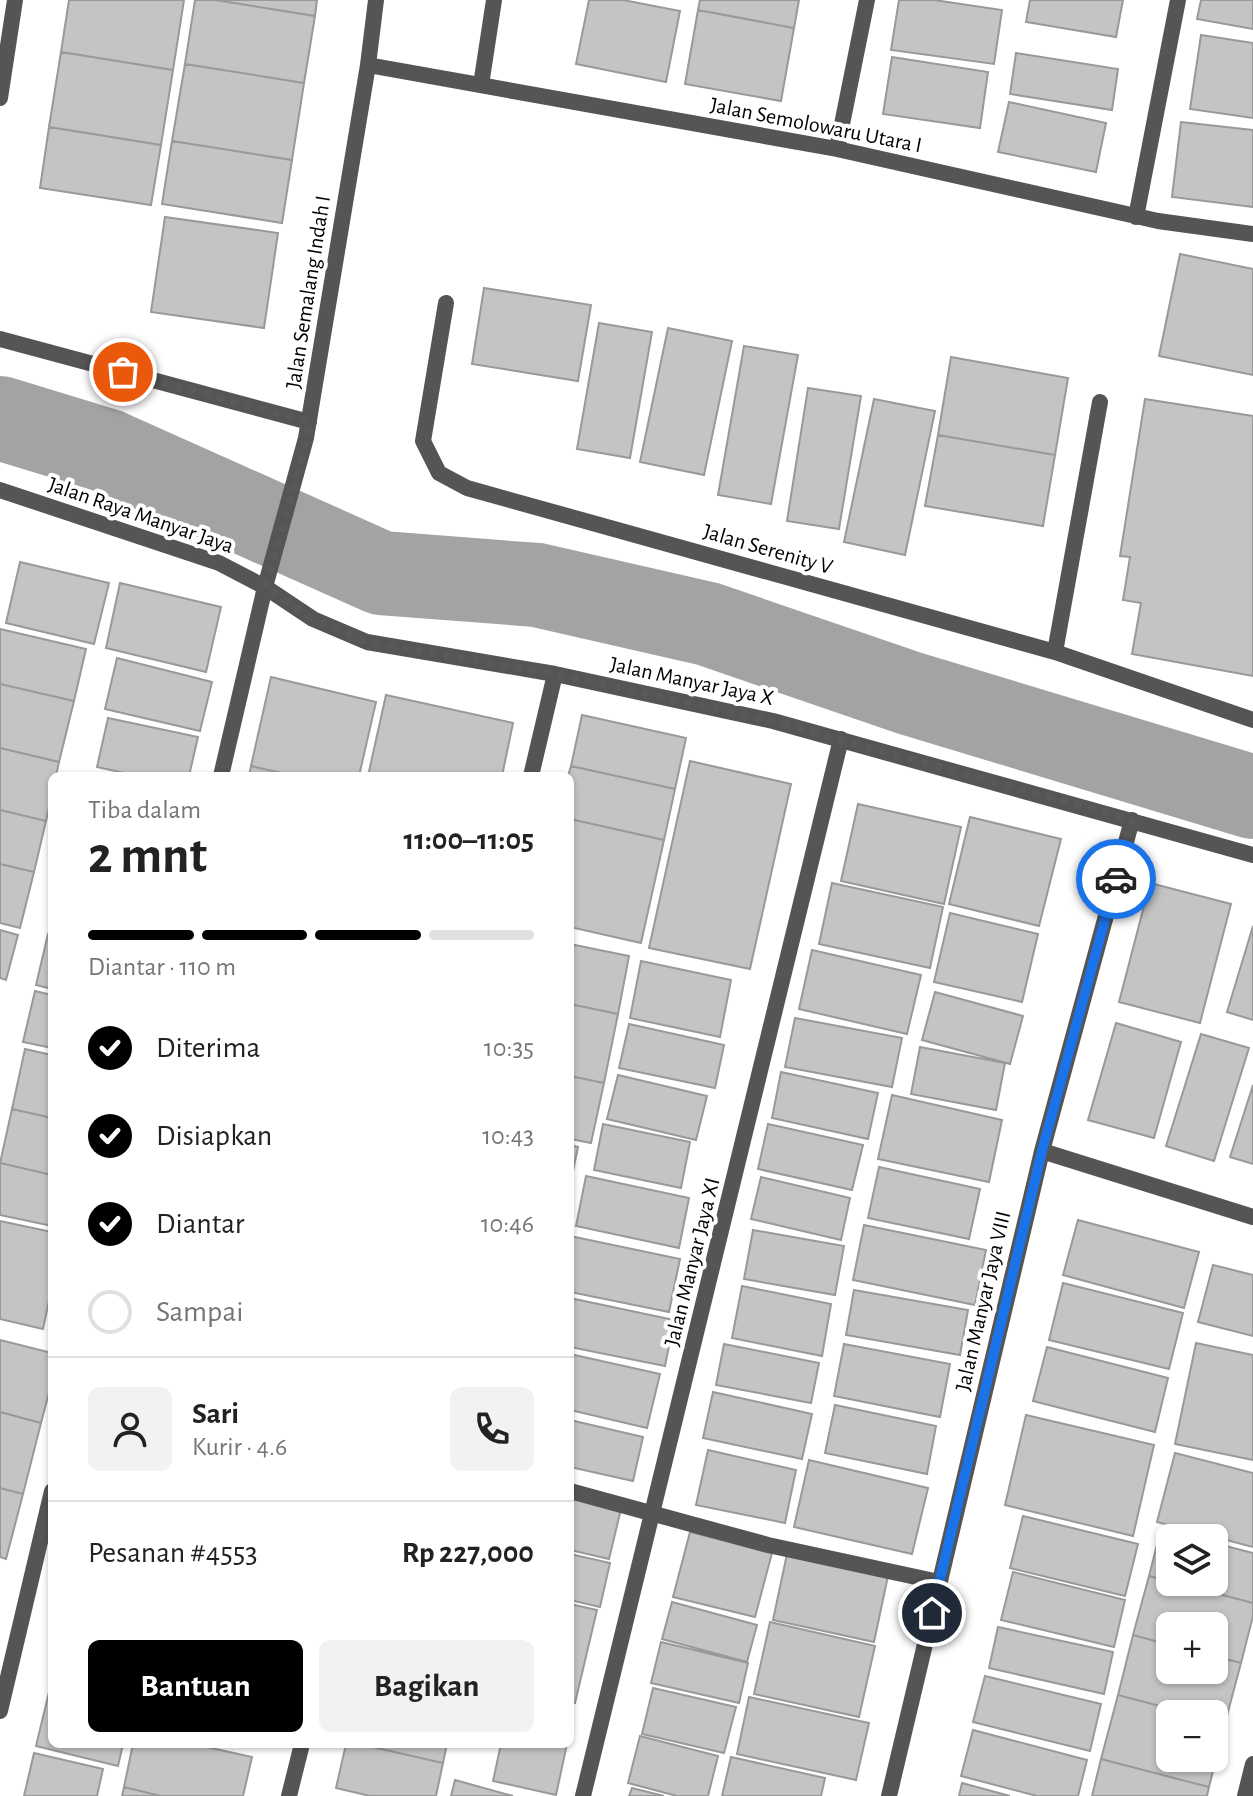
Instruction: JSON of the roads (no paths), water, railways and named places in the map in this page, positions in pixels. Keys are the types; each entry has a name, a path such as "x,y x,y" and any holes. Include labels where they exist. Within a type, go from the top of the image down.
{"street":[{"path":"0,98 15,0"},
{"name":"Jalan Semalang Indah I","path":"222,772 265,587 299,471 309,422 376,0"},
{"path":"481,85 494,0"},
{"path":"837,149 867,0"},
{"path":"1136,217 1178,0"},
{"name":"Jalan Semolowaru Utara I","path":"368,65 837,149 1136,217 1253,234"},
{"name":"Jalan Serenity V","path":"446,303 423,441 439,473 467,488 1055,652 1253,720"},
{"path":"0,339 309,422"},
{"path":"1055,652 1100,402"},
{"name":"Jalan Raya Manyar Jaya","path":"0,490 219,563 265,587"},
{"name":"Jalan Manyar Jaya X","path":"265,587 313,619 367,642 555,674 773,721 1253,855"},
{"path":"532,772 555,674"},
{"name":"Jalan Manyar Jaya XI","path":"583,1796 841,739"},
{"name":"Jalan Manyar Jaya VIII","path":"889,1796 1042,1151 1132,820"},
{"path":"1042,1151 1253,1217"},
{"path":"574,1492 768,1545 939,1582"},
{"path":"0,1711 48,1508"},
{"path":"289,1796 301,1748"},
{"path":"1245,1796 1253,1764"}],"waterway":[{"path":"0,418 108,451 381,573 537,585 708,624 909,693 1253,797"}]}
